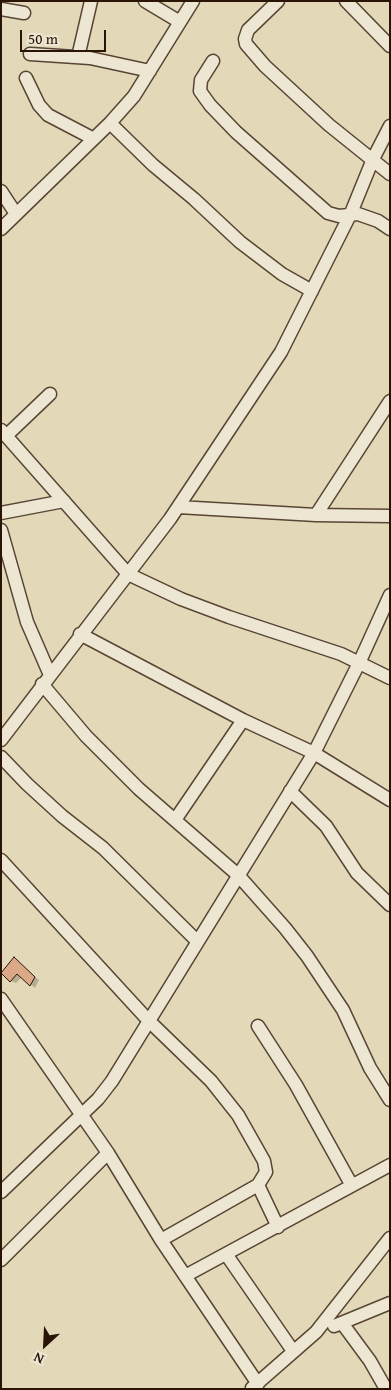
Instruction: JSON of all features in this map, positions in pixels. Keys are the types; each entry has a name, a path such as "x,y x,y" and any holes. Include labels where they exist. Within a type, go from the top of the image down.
{"street":[{"path":"78,57 91,1"},
{"path":"145,1 180,22"},
{"path":"1,229 92,138 110,123 134,96 192,1"},
{"path":"278,1 248,30 244,39 246,44 265,66 330,125 390,174"},
{"path":"346,1 390,46"},
{"path":"1,9 24,13"},
{"path":"30,54 110,61 150,70"},
{"path":"213,61 203,75 200,85 202,96 236,132 321,207 334,216 351,213 369,216 390,229"},
{"path":"26,78 39,105 48,115 92,138"},
{"path":"110,123 153,166 194,199 240,242 282,274 312,292"},
{"path":"1,740 178,507 281,352 351,213 373,159 390,126"},
{"path":"1,191 16,214"},
{"path":"50,394 4,432 128,574 213,611 360,661 390,678"},
{"path":"316,515 390,401"},
{"path":"1,513 64,501"},
{"path":"178,507 316,515 390,516"},
{"path":"1,530 27,622 46,680 86,736 140,789 238,875 285,928 343,1010 370,1068 390,1100"},
{"path":"1,1192 106,1090 314,753 360,661 390,595"},
{"path":"80,634 244,720 314,753 390,800"},
{"path":"175,820 244,720"},
{"path":"1,757 26,784 62,816 103,848 197,941"},
{"path":"290,791 326,826 357,874 390,904"},
{"path":"1,860 148,1020 211,1081 238,1116 264,1161 266,1172 258,1186 161,1240"},
{"path":"1,999 108,1153 161,1240 255,1386 316,1332 390,1238"},
{"path":"258,1026 296,1085 351,1184"},
{"path":"1,1260 108,1153"},
{"path":"185,1276 278,1227 351,1184 390,1165"},
{"path":"258,1186 278,1227"},
{"path":"226,1254 293,1351"},
{"path":"316,1332 390,1303"},
{"path":"342,1323 370,1361 386,1389"}],"building":[{"path":"14,957 35,977 30,986 17,974 10,982 1,973"}]}
